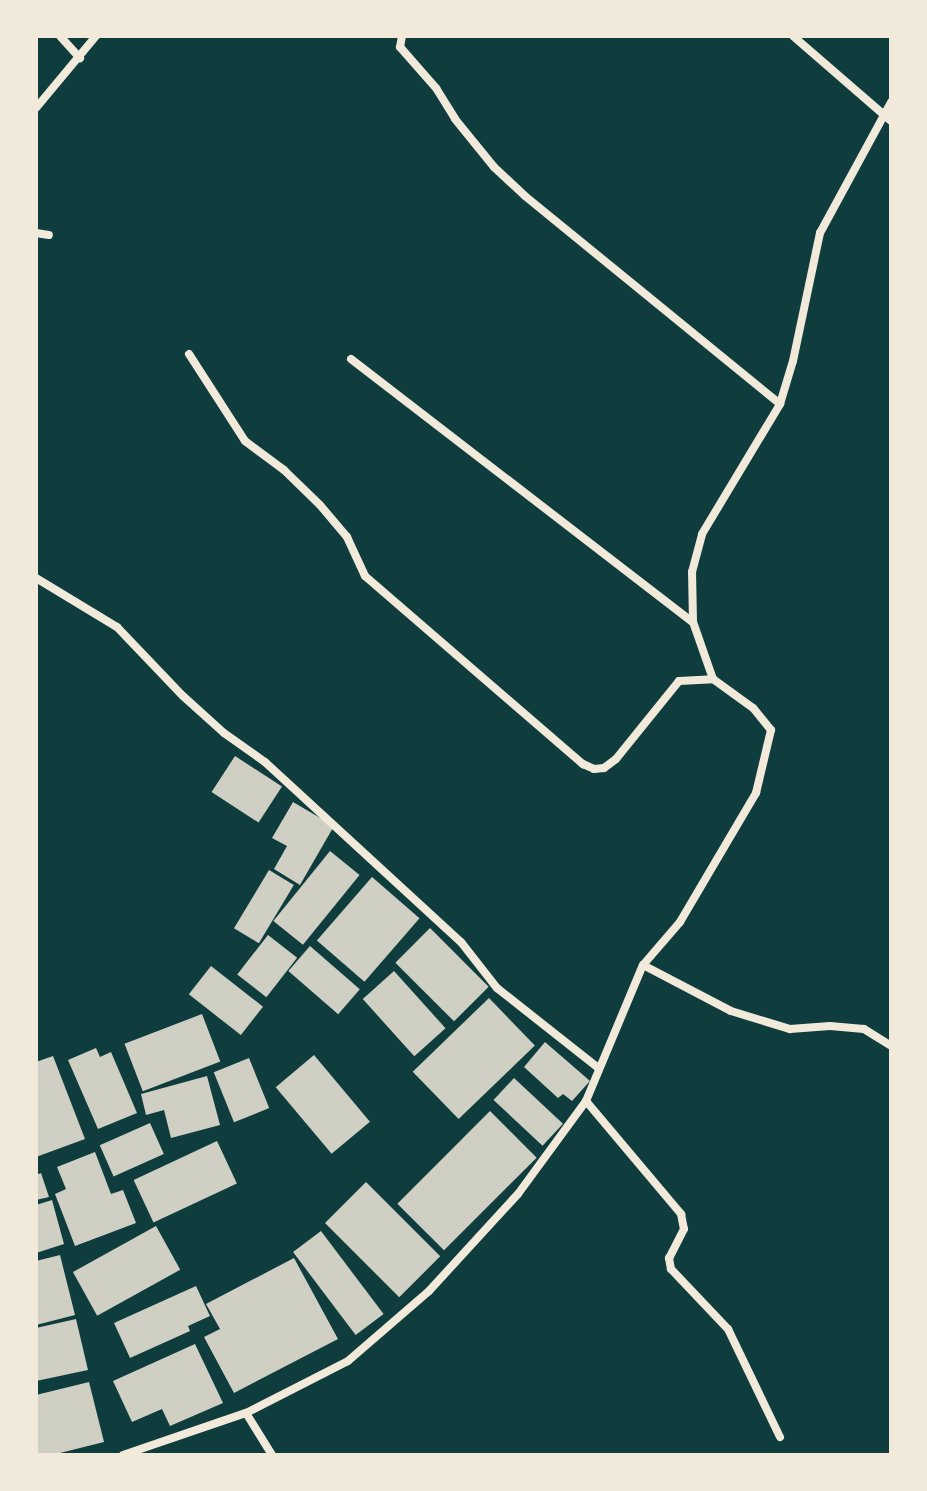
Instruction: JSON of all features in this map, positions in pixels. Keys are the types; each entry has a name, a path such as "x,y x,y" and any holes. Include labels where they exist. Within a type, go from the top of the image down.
{"street":[{"path":"60,36 80,58"},
{"path":"36,108 96,36"},
{"path":"402,36 400,47 436,88 455,119 494,167 525,196 780,404"},
{"path":"793,36 881,116 891,121"},
{"path":"123,1455 246,1413 348,1361 388,1330 518,1194 586,1101 597,1067 643,965 680,922 756,793 771,730 753,708 713,679 693,622 692,572 702,534 780,404 793,361 820,233 891,102"},
{"path":"36,233 49,235"},
{"path":"189,354 245,441 284,470 320,505 347,537 365,576 583,764 594,769 616,759 679,681 713,679"},
{"path":"351,359 693,622"},
{"path":"36,578 117,627 203,714 265,762 461,942 497,988 597,1067"},
{"path":"643,965 731,1011 790,1029 830,1026 864,1029 891,1046"},
{"path":"586,1101 681,1214 684,1229 669,1258 671,1269 728,1329 780,1437"},
{"path":"246,1413 272,1455"}],"building":[{"path":"235,756 282,786 259,823 212,792"},
{"path":"293,802 334,826 300,885 274,869 287,846 272,838"},
{"path":"330,851 360,875 303,945 273,921"},
{"path":"269,870 294,885 259,943 234,928"},
{"path":"372,877 420,918 364,982 317,940"},
{"path":"430,928 489,987 454,1021 395,963"},
{"path":"268,935 297,958 266,997 237,974"},
{"path":"310,946 360,989 338,1014 288,971"},
{"path":"211,966 263,1007 241,1035 189,994"},
{"path":"394,971 446,1028 414,1056 363,999"},
{"path":"489,998 535,1045 459,1119 413,1072"},
{"path":"202,1014 220,1062 143,1091 125,1044"},
{"path":"545,1042 590,1081 572,1101 563,1094 558,1098 524,1067"},
{"path":"96,1048 100,1057 111,1052 137,1113 98,1129 68,1060"},
{"path":"314,1055 370,1122 332,1154 276,1087"},
{"path":"53,1056 85,1139 36,1157 36,1062"},
{"path":"249,1058 269,1108 234,1122 214,1072"},
{"path":"207,1076 220,1125 171,1138 164,1110 146,1115 141,1094"},
{"path":"514,1078 563,1124 543,1146 494,1100"},
{"path":"490,1111 537,1158 444,1250 397,1204"},
{"path":"150,1123 164,1154 114,1176 100,1145"},
{"path":"217,1141 237,1184 153,1222 134,1180"},
{"path":"95,1152 111,1194 123,1190 136,1223 75,1246 55,1194 66,1189 57,1167"},
{"path":"41,1173 49,1197 36,1200 36,1175"},
{"path":"366,1182 440,1256 399,1297 325,1223"},
{"path":"52,1200 64,1244 36,1253 36,1205"},
{"path":"156,1226 180,1270 97,1316 73,1272"},
{"path":"321,1231 384,1314 356,1335 293,1252"},
{"path":"60,1255 75,1315 36,1325 36,1261"},
{"path":"294,1258 338,1339 234,1393 204,1337 220,1329 206,1304"},
{"path":"196,1286 210,1316 188,1326 190,1331 130,1358 114,1323"},
{"path":"76,1319 88,1370 36,1381 36,1328"},
{"path":"195,1344 223,1403 170,1426 162,1409 132,1422 113,1381"},
{"path":"89,1382 104,1442 52,1455 36,1455 36,1395"}]}
